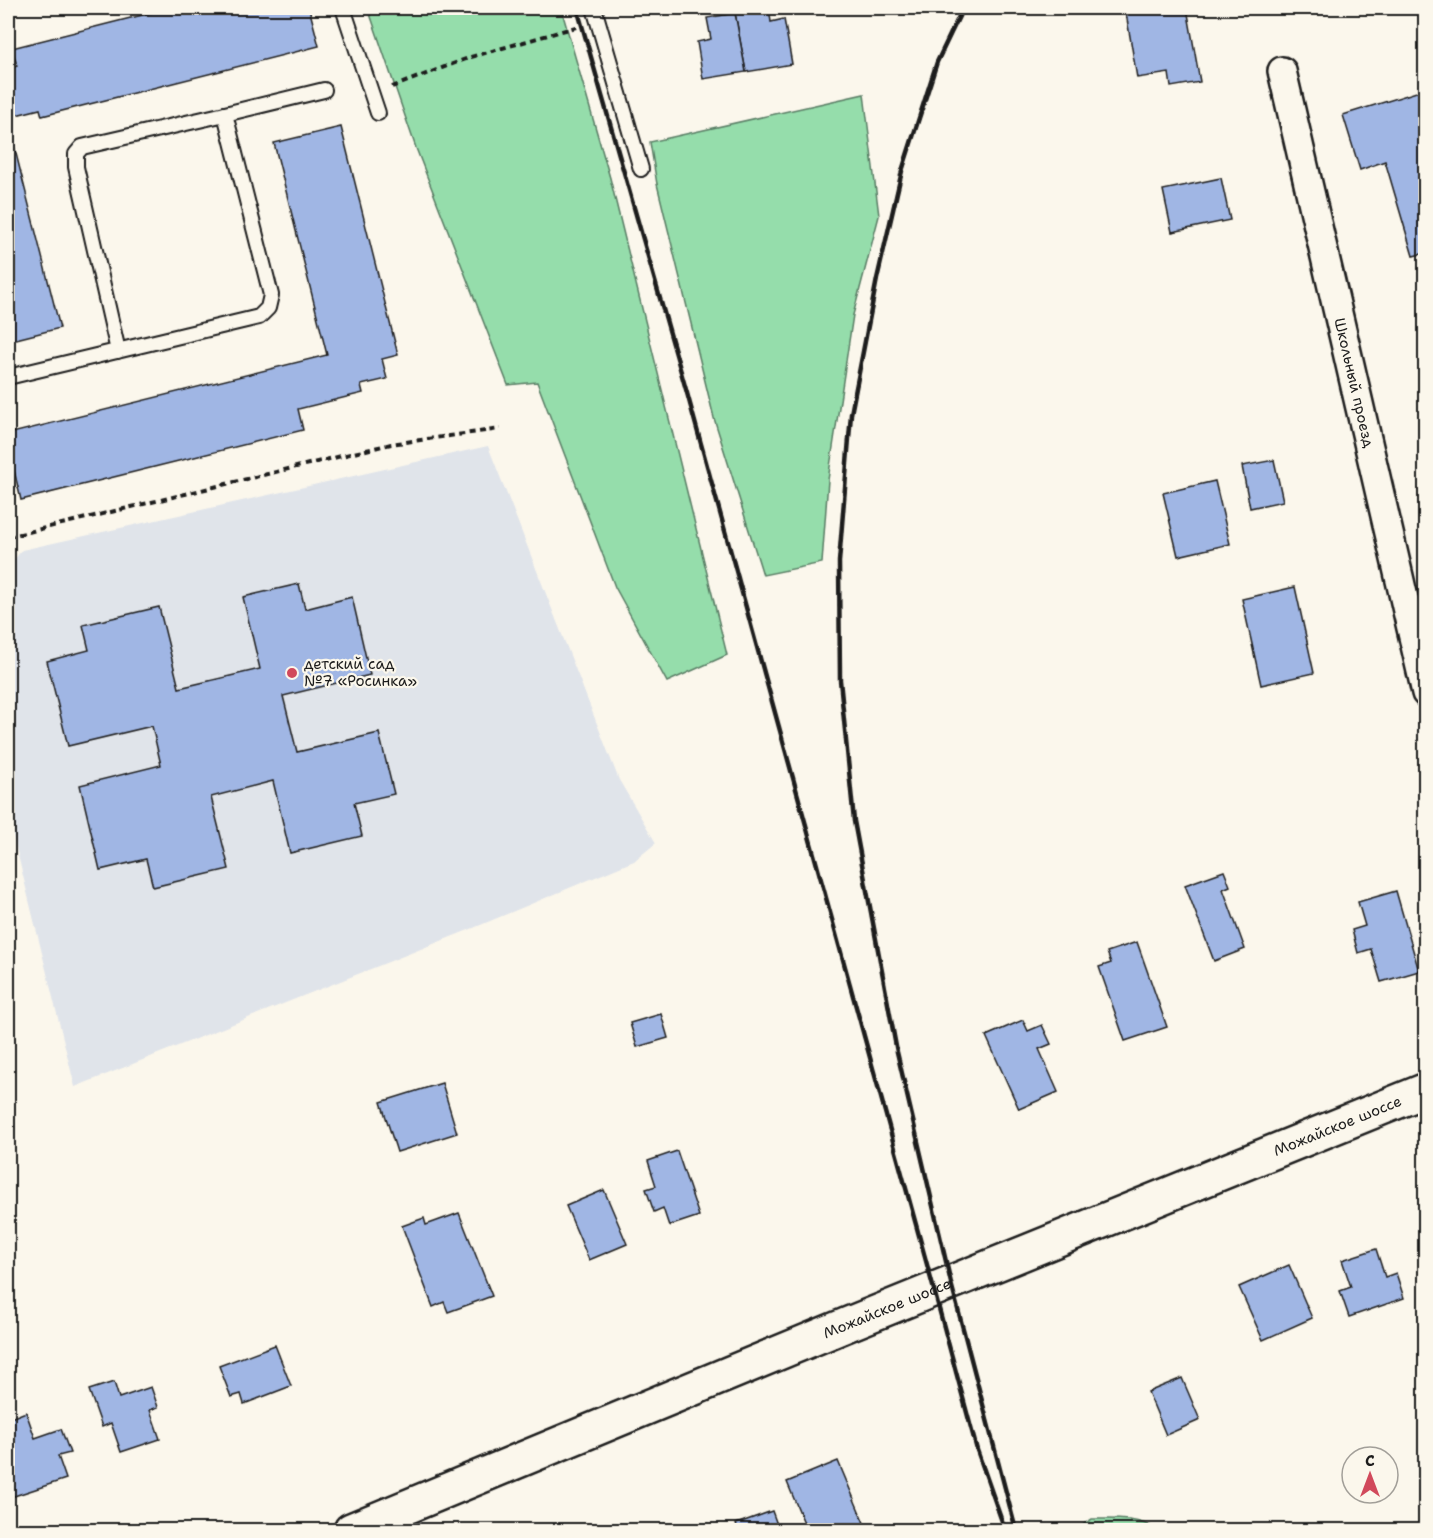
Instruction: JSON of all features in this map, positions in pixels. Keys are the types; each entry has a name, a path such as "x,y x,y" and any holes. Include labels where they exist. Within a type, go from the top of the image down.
{"main road":[{"name":"Можайское шоссе","path":"351,1530 846,1325 1425,1090"}],"street":[{"name":"Школьный проезд","path":"1282,71 1425,693"}],"lane":[{"path":"343,8 378,113"},
{"path":"596,13 641,169"},
{"path":"118,351 76,167 76,154 82,147 324,90"},
{"path":"8,377 259,317 268,308 271,295 225,114"}],"path":[{"path":"372,95 596,13"},
{"path":"8,537 391,444 500,429"}],"shaded area":[{"name":"детский сад №7 «Росинка»","path":"488,446 619,780 656,843 634,861 471,929 75,1087 8,815 8,567 22,550"}],"green space":[{"path":"368,8 561,8 610,178 727,655 667,682 615,587 537,382 508,385 416,148"},
{"path":"864,94 879,216 853,315 828,480 822,563 763,575 714,418 657,184 650,142"},
{"path":"1092,1519 1134,1521 1157,1530 1074,1530"}],"building":[{"path":"170,8 309,8 319,46 42,116 40,109 8,117 8,69 17,66 12,48"},
{"path":"769,8 771,22 784,19 792,64 746,72 735,13"},
{"path":"1158,8 1187,8 1200,82 1171,87 1169,73 1137,78 1126,13"},
{"path":"735,13 746,72 703,79 697,42 711,39 707,18"},
{"path":"1426,89 1426,253 1413,256 1385,161 1360,170 1343,115"},
{"path":"8,122 60,328 8,341"},
{"path":"341,127 398,355 382,359 387,379 361,385 363,393 298,409 303,430 21,500 8,445 8,434 327,355 274,143"},
{"path":"1221,178 1230,220 1172,232 1163,190"},
{"path":"1274,460 1283,501 1250,508 1242,466"},
{"path":"1215,481 1230,544 1178,556 1163,493"},
{"path":"299,584 305,609 352,597 370,675 283,696 297,752 379,733 394,794 354,803 362,836 290,853 273,781 211,797 229,869 153,887 146,859 100,870 80,785 161,765 152,726 68,746 47,661 89,650 83,625 159,607 179,688 260,669 243,597"},
{"path":"1295,587 1314,673 1261,685 1242,599"},
{"path":"1224,871 1230,886 1223,889 1245,949 1214,961 1185,885"},
{"path":"1396,891 1419,971 1381,982 1371,949 1358,953 1352,930 1365,926 1358,902"},
{"path":"1137,942 1167,1027 1125,1041 1099,967 1111,963 1107,952"},
{"path":"661,1014 668,1038 637,1047 630,1023"},
{"path":"1023,1020 1028,1031 1042,1025 1051,1044 1039,1049 1058,1092 1019,1109 986,1036"},
{"path":"442,1083 457,1133 397,1152 381,1102"},
{"path":"677,1151 699,1216 669,1226 663,1208 654,1212 646,1189 656,1186 648,1161"},
{"path":"604,1190 627,1244 589,1260 566,1206"},
{"path":"459,1213 492,1296 448,1312 444,1302 433,1307 402,1226 424,1218 426,1225"},
{"path":"1376,1249 1385,1277 1396,1273 1404,1298 1349,1317 1340,1291 1351,1287 1342,1260"},
{"path":"1289,1265 1312,1318 1263,1340 1239,1287"},
{"path":"275,1345 291,1386 244,1404 241,1394 231,1397 219,1366"},
{"path":"1182,1378 1200,1420 1166,1435 1148,1392"},
{"path":"114,1382 119,1398 151,1387 158,1407 150,1410 160,1439 121,1452 111,1423 102,1427 89,1390"},
{"path":"26,1412 35,1438 61,1429 70,1453 58,1456 66,1479 11,1497 8,1487 8,1451 12,1449 8,1437 8,1419"},
{"path":"838,1461 867,1530 807,1530 787,1482"},
{"path":"772,1511 779,1530 738,1530 736,1524"}],"railway":[{"path":"577,8 687,393 977,1450 1005,1530"},
{"path":"963,8 937,62 902,171 877,279 851,414 839,562 840,680 854,821 897,1052 951,1283 1016,1530"}],"place":[{"name":"детский сад №7 «Росинка»","path":"292,673"}]}
